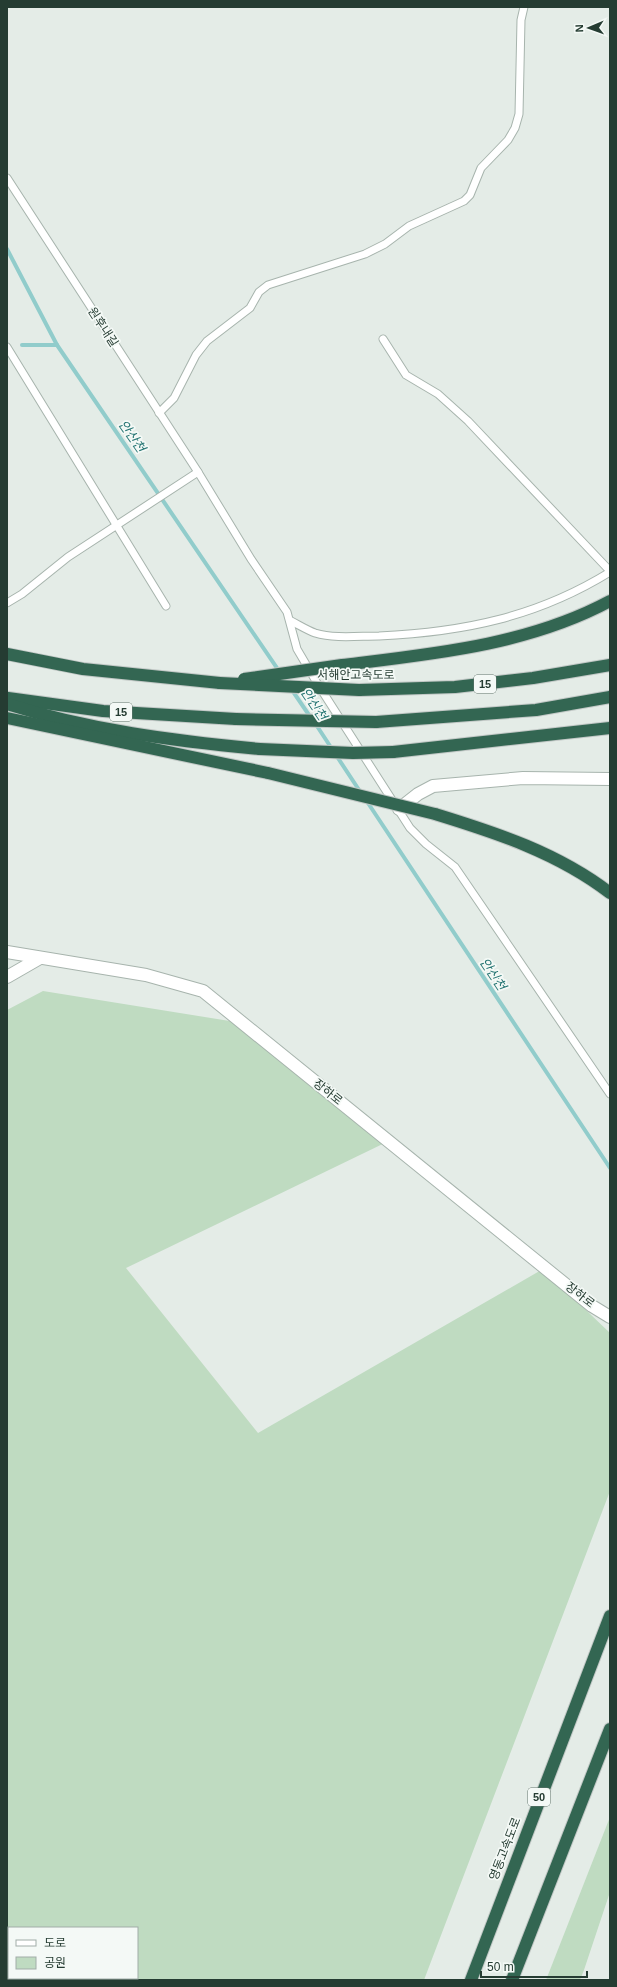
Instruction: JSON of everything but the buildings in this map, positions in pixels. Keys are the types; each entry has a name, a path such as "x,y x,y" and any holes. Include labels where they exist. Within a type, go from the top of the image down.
{"highway":[{"path":"220,683 478,646 535,632 590,612 610,601"},
{"name":"서해안고속도로","path":"7,654 83,669 220,683 358,690 455,687 533,678 610,665"},
{"name":"15","path":"7,698 103,711 236,719 376,722 536,710 610,697"},
{"path":"7,704 90,726 185,742 260,749 353,753 393,752 610,728"},
{"path":"7,718 268,773 435,814 486,829 525,844 558,859 610,893"},
{"name":"영동고속도로","path":"471,1980 562,1736 610,1616"},
{"path":"512,1980 610,1729"}],"street":[{"path":"399,809 418,794 433,786 523,778 610,779"},
{"name":"장하로","path":"7,952 146,976 203,991 592,1306 610,1317"},
{"path":"7,977 40,958"}],"lane":[{"path":"159,413 174,398 196,355 207,341 250,308 259,292 268,285 364,254 385,244 409,226 464,200 470,195 481,168 508,140 514,128 518,114 521,20 524,7"},
{"name":"원후내길","path":"7,178 159,413 196,474 287,612 291,621 297,649 316,683 410,828 455,867 610,1094"},
{"path":"291,621 316,633 344,637 399,635 452,630 508,618 555,601 610,571 468,421 438,394 406,375 383,339"},
{"path":"7,347 120,523 166,606"},
{"path":"7,603 22,594 68,557 196,474"}],"green space":[{"path":"43,991 242,1023 393,1139 126,1268 258,1433 543,1269 610,1333 610,1491 424,1980 7,1980 7,1010"},
{"path":"610,1817 610,1892 584,1970 580,1980 546,1980"}],"waterway":[{"name":"안산천","path":"7,249 57,345 311,718"},
{"path":"22,345 57,345"},
{"name":"안산천","path":"315,723 332,749"},
{"name":"안산천","path":"336,755 361,793"},
{"name":"안산천","path":"366,800 610,1168"}]}
